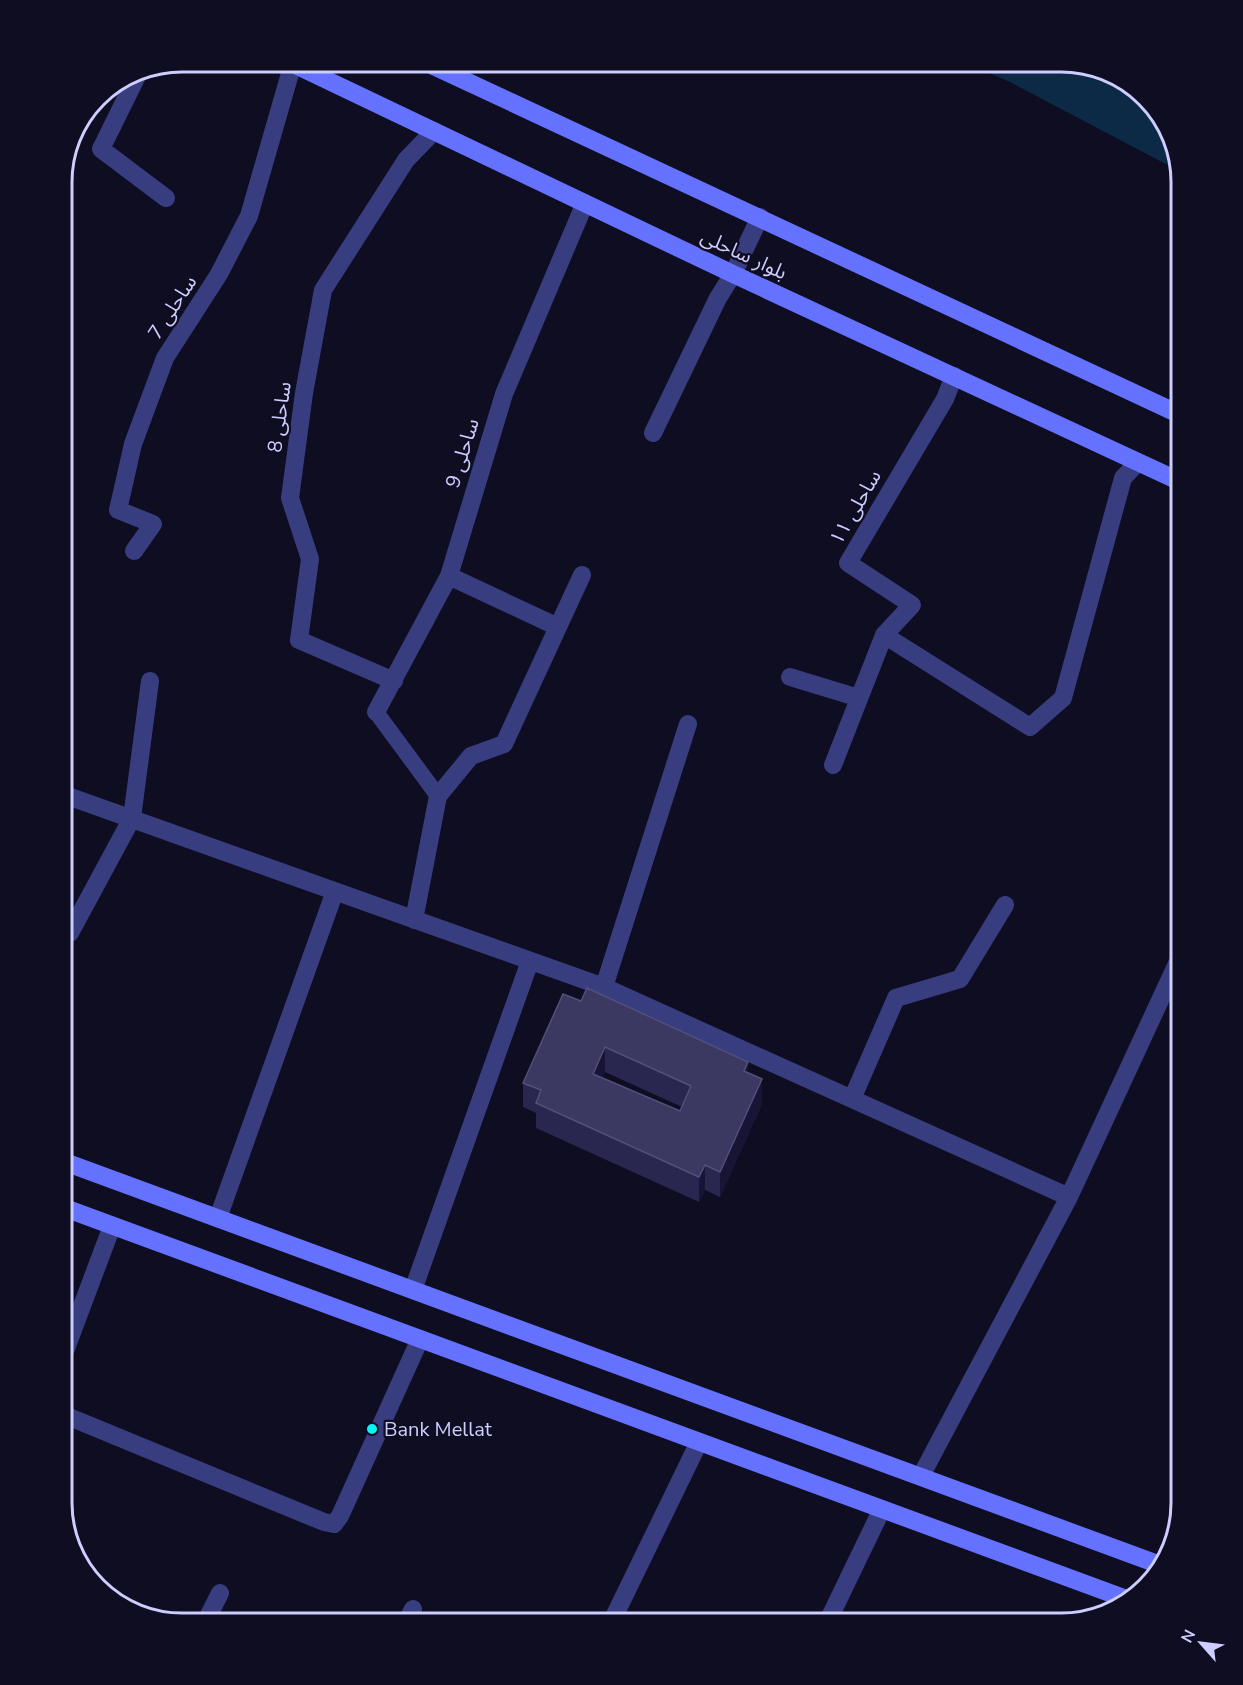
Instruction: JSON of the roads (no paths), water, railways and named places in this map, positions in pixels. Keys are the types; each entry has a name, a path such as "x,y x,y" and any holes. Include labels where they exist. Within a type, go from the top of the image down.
{"main road":[{"name":"بلوار ساحلی","path":"312,72 733,274 1171,477"},
{"name":"بلوار ساحلی","path":"447,72 1171,410"},
{"path":"72,1165 1153,1562"},
{"path":"72,1211 1119,1596"}],"street":[{"name":"ساحلی 7","path":"134,551 153,524 118,510 134,444 165,358 219,274 249,216 288,72"},
{"path":"134,83 101,149 166,198"},
{"name":"ساحلی 8","path":"394,681 300,640 310,559 290,498 304,393 323,290 406,160 434,131"},
{"name":"ساحلی 9","path":"376,712 449,576 504,394 585,204"},
{"path":"653,433 760,217"},
{"name":"ساحلی ۱۱","path":"833,765 884,635 912,605 848,563 945,399 954,376"},
{"path":"884,635 1030,727 1063,698 1123,478 1137,463"},
{"path":"414,920 438,796 471,756 504,744 582,575"},
{"path":"449,576 558,627"},
{"path":"790,677 859,698"},
{"path":"72,929 132,818 150,681"},
{"path":"604,987 688,724"},
{"path":"72,797 604,987 1069,1197"},
{"path":"218,1218 335,891"},
{"path":"852,1099 896,998 960,979 1005,904"},
{"path":"413,1290 530,961"},
{"path":"921,1476 1069,1197 1171,994"},
{"path":"72,1332 112,1226"},
{"path":"72,1418 324,1522 334,1524 340,1516 420,1339"},
{"path":"616,1613 699,1442"},
{"path":"832,1613 882,1509"},
{"path":"210,1613 220,1593"}],"lane":[{"path":"376,712 438,796"}],"water":[{"path":"987,72 1068,72 1083,74 1110,83 1134,99 1144,109 1163,140 1170,166"}],"place":[{"name":"Bank Mellat","path":"372,1429"}]}
